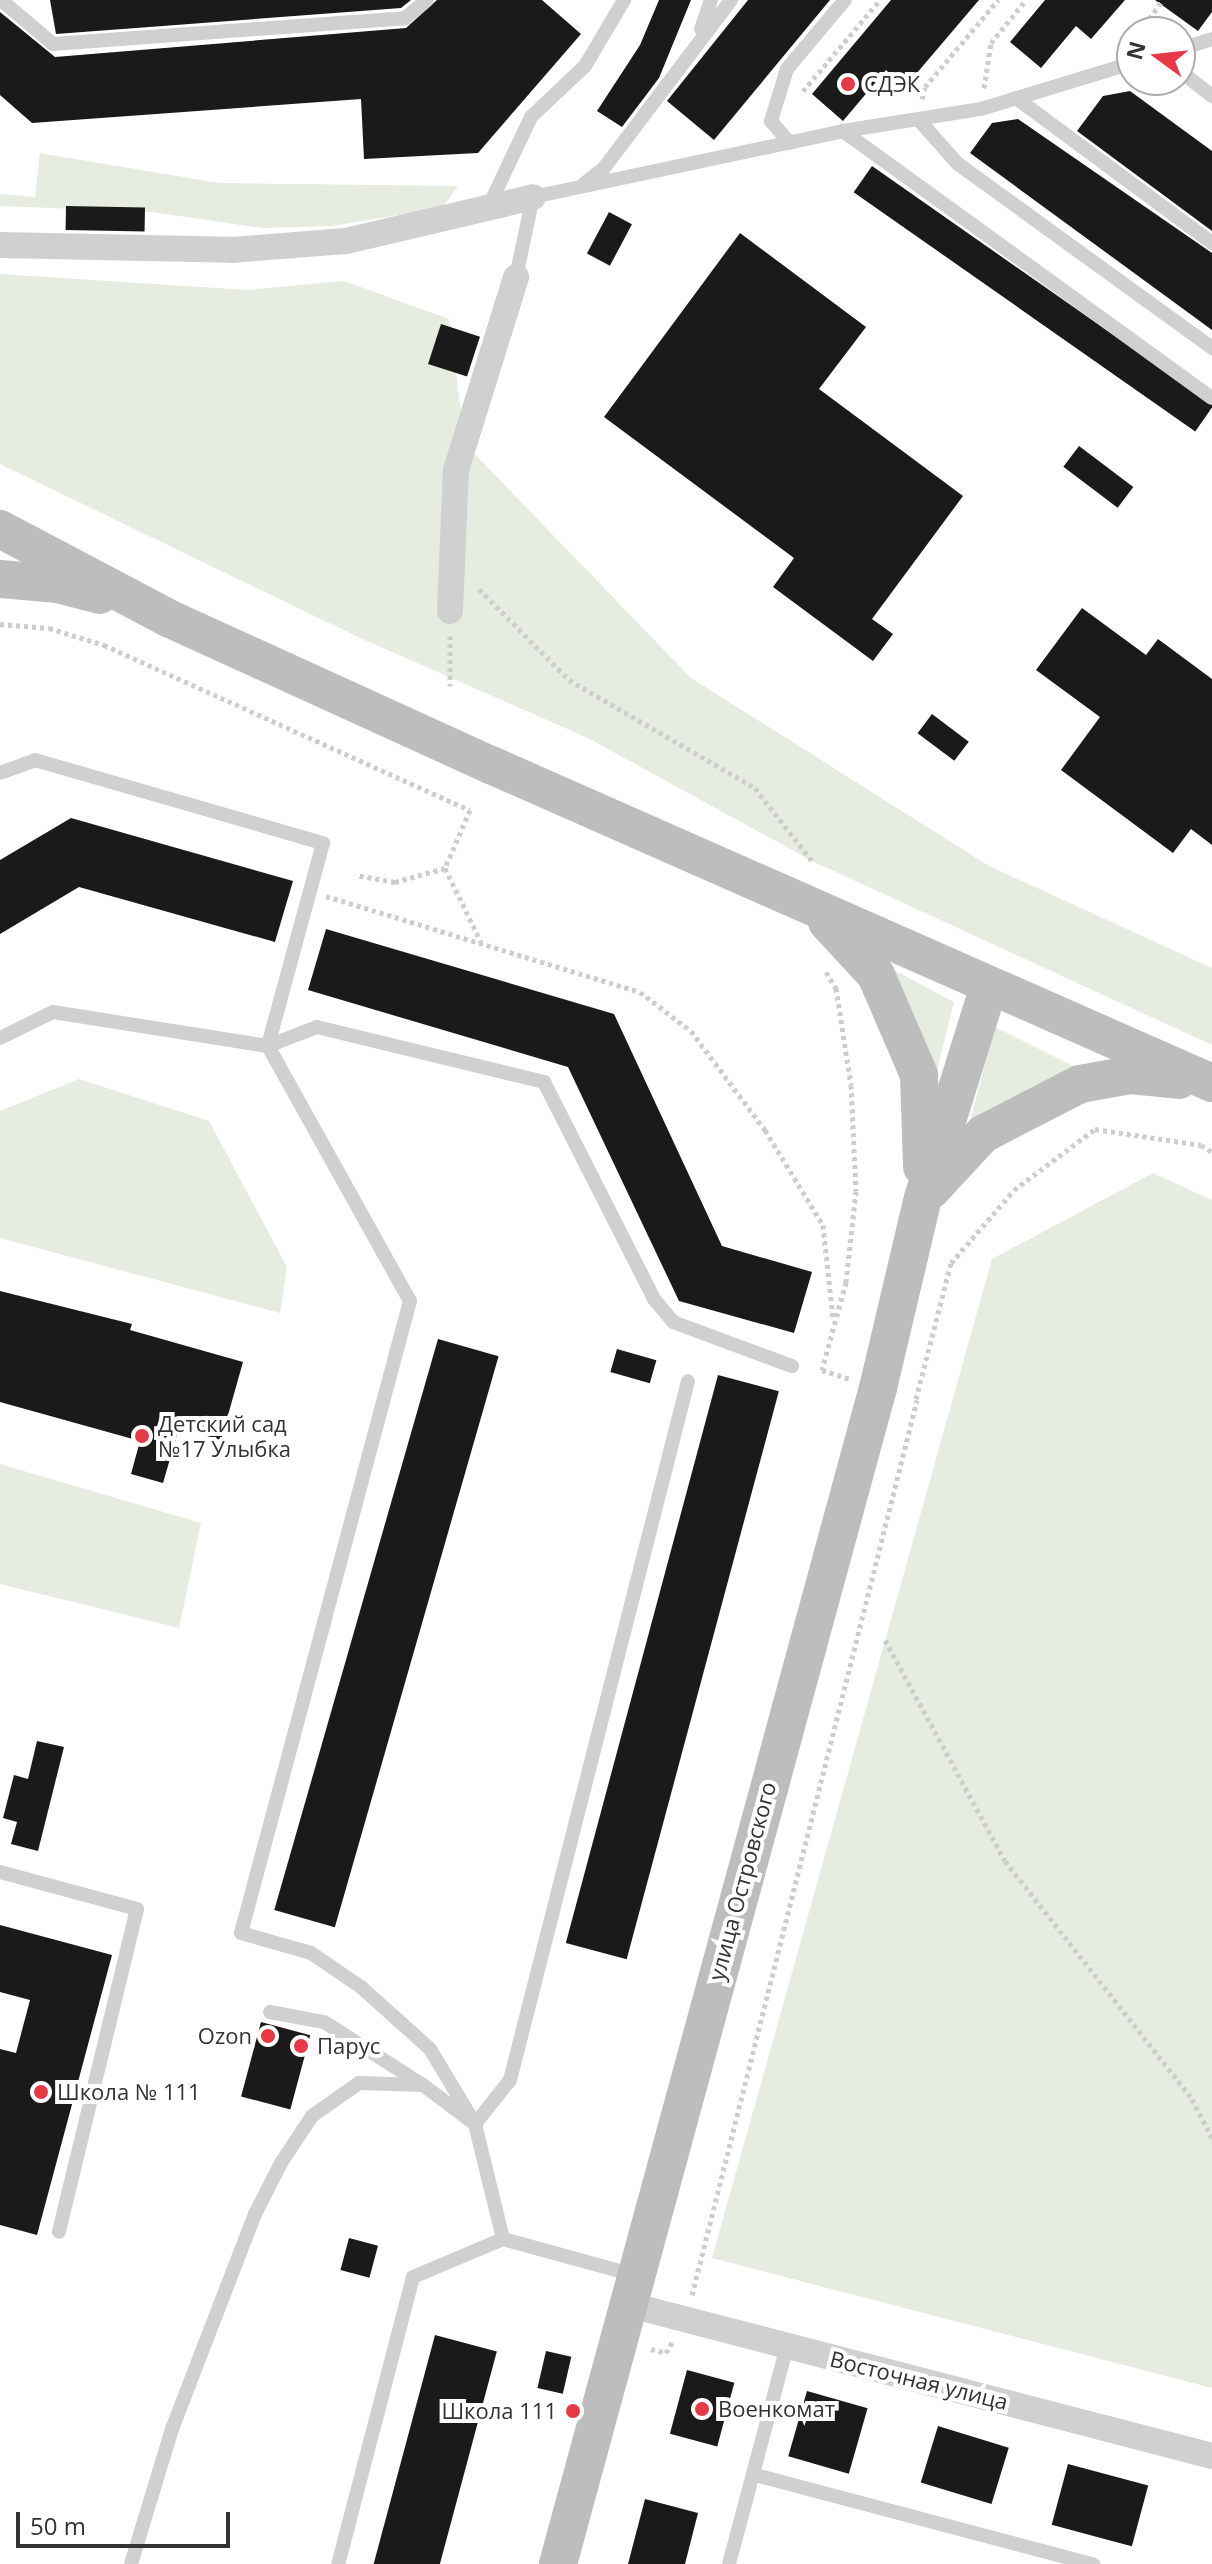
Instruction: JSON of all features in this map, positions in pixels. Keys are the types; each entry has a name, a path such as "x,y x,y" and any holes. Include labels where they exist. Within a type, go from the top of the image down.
{"street":[{"path":"0,245 231,250 346,241 533,197"},
{"path":"450,611 456,470 516,277"},
{"path":"0,529 168,618 1212,1083"},
{"path":"0,579 58,584 168,618"},
{"path":"807,905 850,942 876,975 919,1075 923,1198"},
{"path":"923,1198 989,986"},
{"path":"923,1198 983,1134 1080,1084 1130,1075 1212,1083"},
{"name":"улица Островского","path":"558,2564 616,2341 878,1388 923,1198"},
{"name":"Восточная улица","path":"630,2290 685,2320 1212,2456"}],"lane":[{"path":"1,0 53,44 405,18 427,0"},
{"path":"488,208 531,117 585,66 624,0"},
{"path":"698,37 711,0"},
{"path":"582,186 604,168 698,37 731,0"},
{"path":"790,143 771,121 787,69 845,0"},
{"path":"516,277 533,197 843,131 981,109 1116,68"},
{"path":"1196,84 1212,96"},
{"path":"1016,98 1212,243"},
{"path":"918,119 958,164 1212,348"},
{"path":"843,131 1212,398"},
{"path":"0,773 35,760 323,843 268,1046 410,1301 241,1933 311,1953 361,1987 430,2049 475,2124 503,2239"},
{"path":"0,1038 53,1012 268,1046 317,1027 544,1082 654,1299 673,1322 792,1366"},
{"path":"475,2124 510,2080 688,1381"},
{"path":"0,1872 137,1909 59,2232"},
{"path":"270,2012 324,2022 423,2085 475,2124"},
{"path":"131,2564 172,2429 255,2214 281,2163 312,2116 359,2083 423,2085"},
{"path":"338,2564 413,2277 503,2239 630,2290"},
{"path":"729,2564 787,2346"},
{"path":"755,2475 1093,2564"}],"path":[{"path":"801,94 880,0"},
{"path":"918,119 925,87 998,0"},
{"path":"981,109 991,43 1026,0"},
{"path":"452,553 461,571 569,680 755,788 812,861"},
{"path":"450,611 450,686"},
{"path":"0,624 49,628 104,645 470,810 445,868 483,944"},
{"path":"356,875 395,882 445,868"},
{"path":"313,889 640,992 691,1031 765,1130 823,1225 834,1324"},
{"path":"819,963 836,988 851,1085 856,1191 846,1282 822,1370"},
{"path":"616,2341 666,2353 685,2320 951,1263 1014,1190 1095,1129 1201,1145 1212,1152"},
{"path":"878,1388 917,1400"},
{"path":"885,1640 1005,1861 1192,2099 1212,2138"}],"shaded area":[{"path":"40,153 220,183 458,186 442,208 332,226 262,228 152,212 0,206 0,194 35,197"},
{"path":"0,274 247,290 344,281 449,319 465,444 691,678 989,866 1212,968 1212,1045 812,861 588,738 358,637 0,464"},
{"path":"888,967 954,1002 933,1087"},
{"path":"995,1027 1077,1068 969,1125"},
{"path":"79,1079 209,1121 287,1267 280,1313 0,1238 0,1111"},
{"path":"1153,1173 1212,1200 1212,2388 712,2258 992,1259"},
{"path":"0,1464 201,1523 179,1628 0,1584"}],"building":[{"path":"50,0 411,0 401,8 56,34"},
{"path":"437,0 542,0 581,34 478,153 364,159 361,99 32,123 0,95 0,12 55,57 406,28"},
{"path":"659,0 691,0 659,78 622,127 597,111 640,45"},
{"path":"748,0 830,0 714,140 667,101"},
{"path":"891,0 979,0 905,87 886,70 843,121 812,94"},
{"path":"1045,0 1125,0 1091,39 1076,26 1041,68 1010,42"},
{"path":"1155,0 1212,0 1212,12 1198,31 1196,16 1177,16"},
{"path":"1116,94 1137,96 1212,151 1212,231 1077,131 1103,96"},
{"path":"1018,119 1212,253 1212,330 970,153 992,123"},
{"path":"872,166 1212,404 1195,431 854,192"},
{"path":"66,206 145,207 145,231 66,230"},
{"path":"609,212 632,224 610,266 587,253"},
{"path":"740,233 866,327 819,389 963,496 872,619 893,634 873,661 773,587 794,558 604,417"},
{"path":"441,324 480,337 467,377 428,364"},
{"path":"1079,446 1133,487 1118,508 1063,467"},
{"path":"1082,608 1146,655 1158,639 1212,679 1212,845 1191,829 1173,853 1061,770 1100,717 1036,670"},
{"path":"932,714 969,742 954,761 918,733"},
{"path":"71,818 293,881 275,942 79,887 0,934 0,860"},
{"path":"326,929 614,1014 722,1246 812,1272 794,1333 679,1301 568,1067 308,990"},
{"path":"0,1291 132,1324 130,1330 243,1362 221,1440 179,1428 163,1483 131,1474 140,1441 0,1402"},
{"path":"438,1339 499,1356 335,1927 274,1910"},
{"path":"617,1349 656,1360 650,1383 610,1372"},
{"path":"718,1375 779,1391 627,1959 566,1943"},
{"path":"37,1741 64,1747 38,1851 11,1844 17,1822 3,1818 14,1775 28,1779"},
{"path":"0,1925 112,1955 37,2235 0,2225 0,2049 16,2053 30,2000 0,1992"},
{"path":"261,2022 310,2035 290,2110 241,2096"},
{"path":"349,2238 378,2246 369,2278 340,2270"},
{"path":"435,2335 497,2352 440,2564 374,2564"},
{"path":"546,2351 571,2357 563,2394 537,2388"},
{"name":"Военкомат","path":"687,2370 734,2383 717,2446 670,2434"},
{"path":"807,2391 868,2408 849,2474 788,2456"},
{"path":"938,2426 1009,2448 992,2504 921,2482"},
{"path":"1068,2464 1148,2485 1132,2546 1052,2525"},
{"path":"645,2499 698,2513 685,2564 628,2564"}],"place":[{"name":"СДЭК","path":"848,84"},
{"name":"Детский сад №17 Улыбка","path":"142,1436"},
{"name":"Ozon","path":"268,2036"},
{"name":"Парус","path":"301,2046"},
{"name":"Школа № 111","path":"41,2092"},
{"name":"Военкомат","path":"702,2409"},
{"name":"Школа 111","path":"573,2411"}]}
